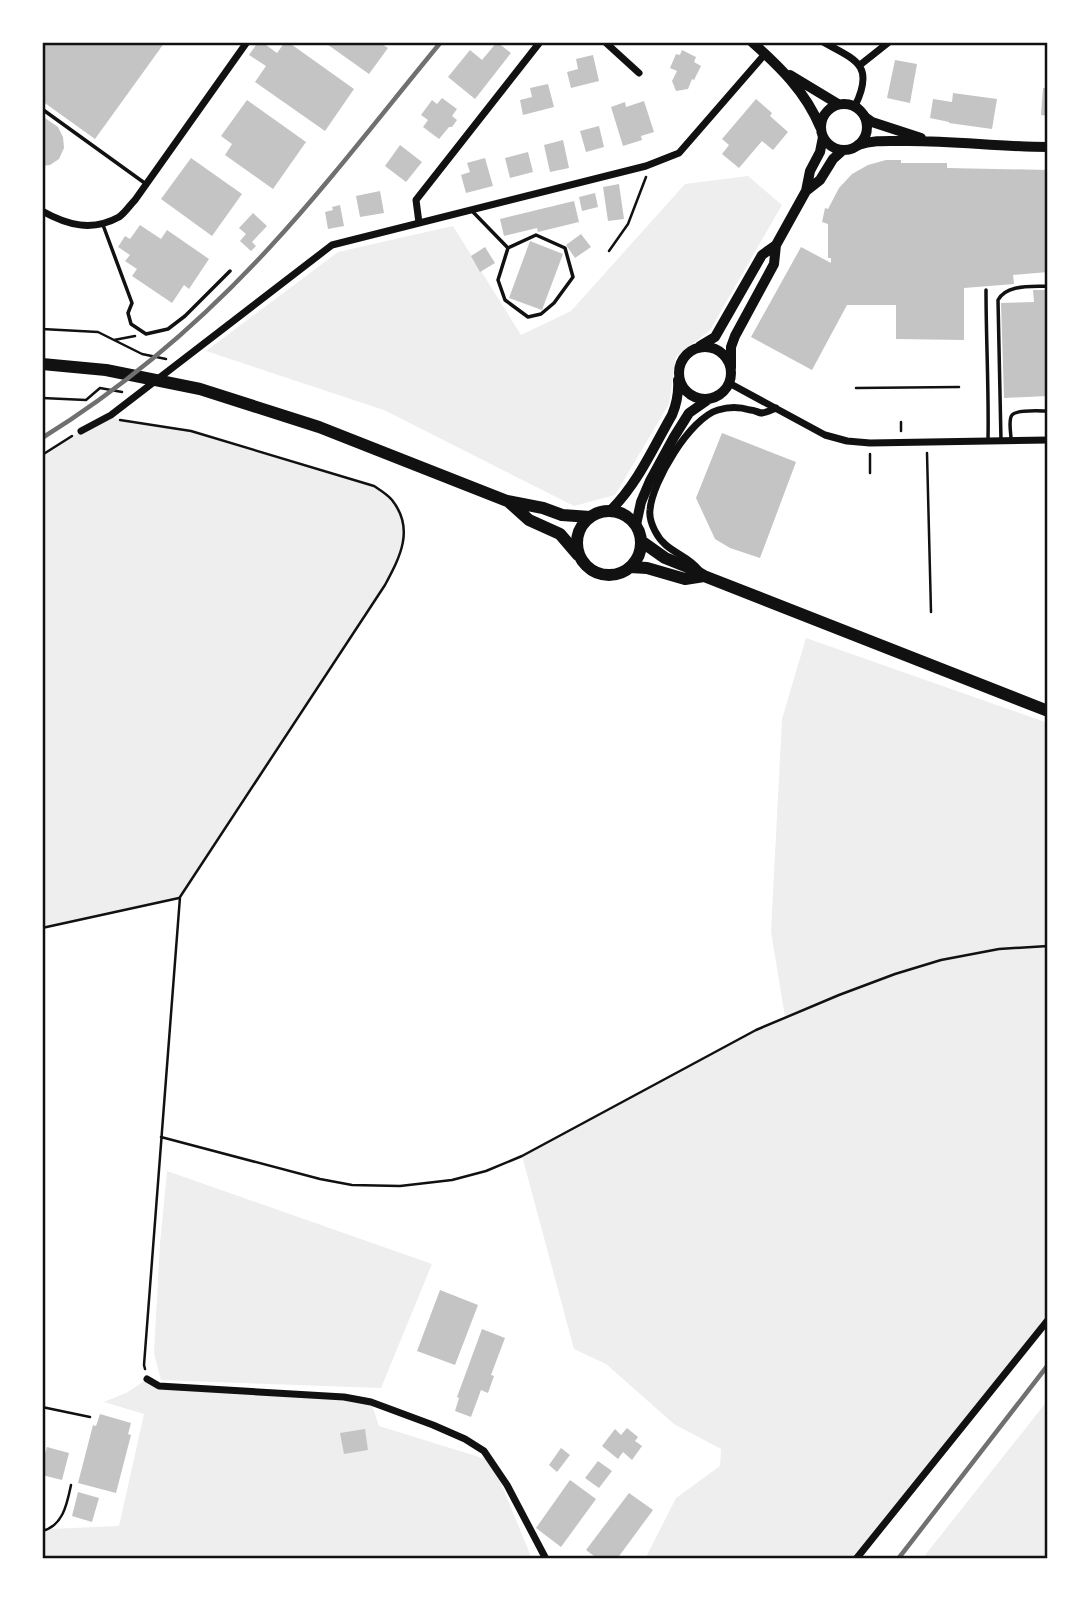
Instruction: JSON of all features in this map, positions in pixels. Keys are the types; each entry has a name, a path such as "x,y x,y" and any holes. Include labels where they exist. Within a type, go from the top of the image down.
{"main road":[{"path":"752,42 784,71 838,104"},
{"path":"636,526 641,502 650,481 690,412 718,396 729,383 734,336 774,264 776,245 806,191 810,171 820,152 822,133 823,116 832,106 838,104 855,106 865,117 867,132 854,148 843,150 831,146 822,133 812,108 784,71"},
{"path":"806,191 820,180 833,159 843,150"},
{"path":"611,510 624,498 636,480 672,415 679,393 680,363 684,356 715,337 762,255 776,245"},
{"path":"700,346 709,346 722,353 731,368"},
{"path":"42,364 106,370 200,389 319,427 507,501 562,515 590,517"},
{"path":"678,377 681,386 691,396 709,399"},
{"path":"507,501 529,520 560,534 580,556"},
{"path":"611,510 629,518 636,526 641,541 640,550 630,567 612,575 593,571 585,565 577,546 582,525 596,513 611,510"},
{"path":"641,541 665,558 704,576 1048,711"},
{"path":"630,567 648,568 685,579 704,576"}],"street":[{"path":"42,211 64,223 86,226 121,216 247,42"},
{"path":"419,223 416,200 540,42"},
{"path":"605,42 639,73"},
{"path":"823,42 853,58 860,65 864,74 863,85 855,106"},
{"path":"860,65 889,42"},
{"path":"81,431 111,415 332,245 651,164 679,153 765,54"},
{"path":"865,117 874,123 928,140"},
{"path":"859,145 870,141 928,140 1048,147"},
{"path":"729,383 825,435 847,441 870,443 1048,440"},
{"path":"704,576 693,562 679,556 664,544 656,533 650,510 658,482 686,435 707,416 717,410 734,408 763,413 776,408"},
{"path":"856,1559 1048,1320"},
{"path":"147,1380 159,1386 344,1396 400,1412 465,1439 484,1451 507,1485 546,1559"}],"lane":[{"path":"42,109 146,184"},
{"path":"471,210 508,248"},
{"path":"102,223 132,303 128,313 131,324 146,334 168,329 185,316 230,271"},
{"path":"536,235 565,248 573,277 554,303 541,314 528,317 505,300 498,281 508,248 536,235"},
{"path":"1001,441 999,300 1005,291 1048,286"},
{"path":"986,290 988,441"},
{"path":"1011,441 1010,418 1013,414 1048,411"}],"path":[{"path":"609,251 628,224 651,164"},
{"path":"42,329 98,332 142,354 168,360"},
{"path":"114,340 146,334"},
{"path":"856,388 958,387"},
{"path":"42,398 86,400 100,388 122,392"},
{"path":"111,415 129,423 191,431 373,486 391,498 401,515 404,535 401,556 385,585 180,897 144,1365 147,1380"},
{"path":"901,422 901,431"},
{"path":"42,455 81,431"},
{"path":"927,453 931,612"},
{"path":"870,454 870,473"},
{"path":"42,928 180,897"},
{"path":"161,1137 320,1180 400,1186 452,1181 522,1156 756,1030 839,995 941,960 999,949 1048,946"},
{"path":"42,1407 90,1416"},
{"path":"42,1531 58,1521 65,1510 71,1485"}],"shaded area":[{"path":"748,176 782,205 710,330 676,357 669,404 615,495 574,506 384,410 206,351 338,252 453,226 521,335 571,311 685,184"},
{"path":"111,415 129,423 191,431 373,486 390,498 399,511 403,522 403,543 385,585 180,897 42,928 42,455"},
{"path":"806,638 1048,723 1048,1320 856,1559 645,1559 676,1498 720,1466 721,1449 674,1424 606,1364 574,1349 522,1156 785,1017 771,932 782,719"},
{"path":"167,1171 432,1264 381,1388 161,1380 154,1353"},
{"path":"147,1379 159,1386 371,1402 379,1426 492,1461 532,1559 42,1559 42,1531 119,1526 144,1414 104,1402 128,1392"},
{"path":"1048,1400 1048,1559 922,1559"}],"building":[{"path":"42,42 165,42 95,139 42,101"},
{"path":"258,42 277,53 285,42 288,42 354,89 325,131 255,82 266,66 249,55"},
{"path":"324,42 379,42 388,48 369,74"},
{"path":"497,42 511,53 475,99 448,77 470,50 482,60"},
{"path":"682,50 696,57 694,62 701,66 688,89 676,91 672,81 677,71 670,68 676,54 680,55"},
{"path":"593,55 599,81 571,88 567,72 578,69 576,59"},
{"path":"895,60 917,64 910,103 887,98"},
{"path":"548,84 554,107 523,115 520,100 532,97 530,88"},
{"path":"1043,88 1048,88 1048,116 1041,115"},
{"path":"953,93 997,99 992,129 930,118 933,99 952,102"},
{"path":"442,98 457,109 452,116 457,120 439,139 423,127 428,120 421,115 432,100 437,104"},
{"path":"756,99 788,132 773,150 762,141 739,168 722,154 729,145 722,139"},
{"path":"247,100 306,142 273,189 225,155 232,144 221,136"},
{"path":"644,101 654,132 641,136 642,140 623,146 611,107 625,102 626,107"},
{"path":"42,116 58,127 64,148 59,159 50,165 42,166"},
{"path":"599,126 604,147 586,152 580,131"},
{"path":"563,140 569,168 550,172 544,145"},
{"path":"400,145 422,162 406,182 385,166"},
{"path":"528,152 533,172 510,178 505,158"},
{"path":"191,158 242,194 212,236 161,199"},
{"path":"485,158 493,186 466,193 461,175 470,172 467,163"},
{"path":"886,160 901,160 901,163 947,163 947,168 1048,170 1048,272 1013,275 1014,284 964,288 964,340 896,339 896,305 847,305 812,370 751,337 801,247 831,263 831,258 828,258 828,224 822,222 825,208 828,209 839,188 852,174 868,165"},
{"path":"619,184 624,219 608,221 603,187"},
{"path":"380,191 384,213 360,217 356,196"},
{"path":"595,193 598,207 582,211 579,197"},
{"path":"574,201 579,222 538,232 537,228 504,236 500,219"},
{"path":"340,205 344,226 328,229 325,212"},
{"path":"253,213 267,226 252,242 256,246 251,251 240,241 246,234 239,228"},
{"path":"140,225 161,239 167,230 209,259 189,289 184,285 172,303 132,276 137,269 125,261 130,255 118,247 125,236 130,239"},
{"path":"581,234 591,247 575,258 566,245"},
{"path":"530,241 563,254 542,310 509,298"},
{"path":"485,247 495,263 480,272 471,256"},
{"path":"1033,290 1048,290 1048,396 1004,398 1001,303 1034,302"},
{"path":"722,433 796,462 760,558 730,548 715,539 696,498"},
{"path":"440,1290 478,1305 455,1365 417,1351"},
{"path":"482,1329 505,1338 491,1375 494,1376 488,1393 481,1390 471,1417 455,1411 459,1398 457,1397"},
{"path":"100,1414 131,1423 128,1434 131,1435 116,1493 78,1483 93,1425 96,1426"},
{"path":"627,1428 638,1437 635,1441 642,1446 632,1460 623,1452 618,1459 602,1446 615,1429 621,1435"},
{"path":"365,1429 368,1450 344,1454 340,1433"},
{"path":"47,1447 69,1453 62,1480 42,1475 42,1463"},
{"path":"561,1448 570,1455 557,1472 549,1465"},
{"path":"598,1461 612,1471 599,1488 585,1478"},
{"path":"570,1480 596,1499 561,1547 536,1528"},
{"path":"78,1492 99,1498 92,1522 72,1516"},
{"path":"629,1493 653,1510 617,1559 598,1559 586,1550"}],"railway":[{"path":"42,438 133,374 218,300 314,197 441,42"},
{"path":"898,1559 1048,1365"}]}
